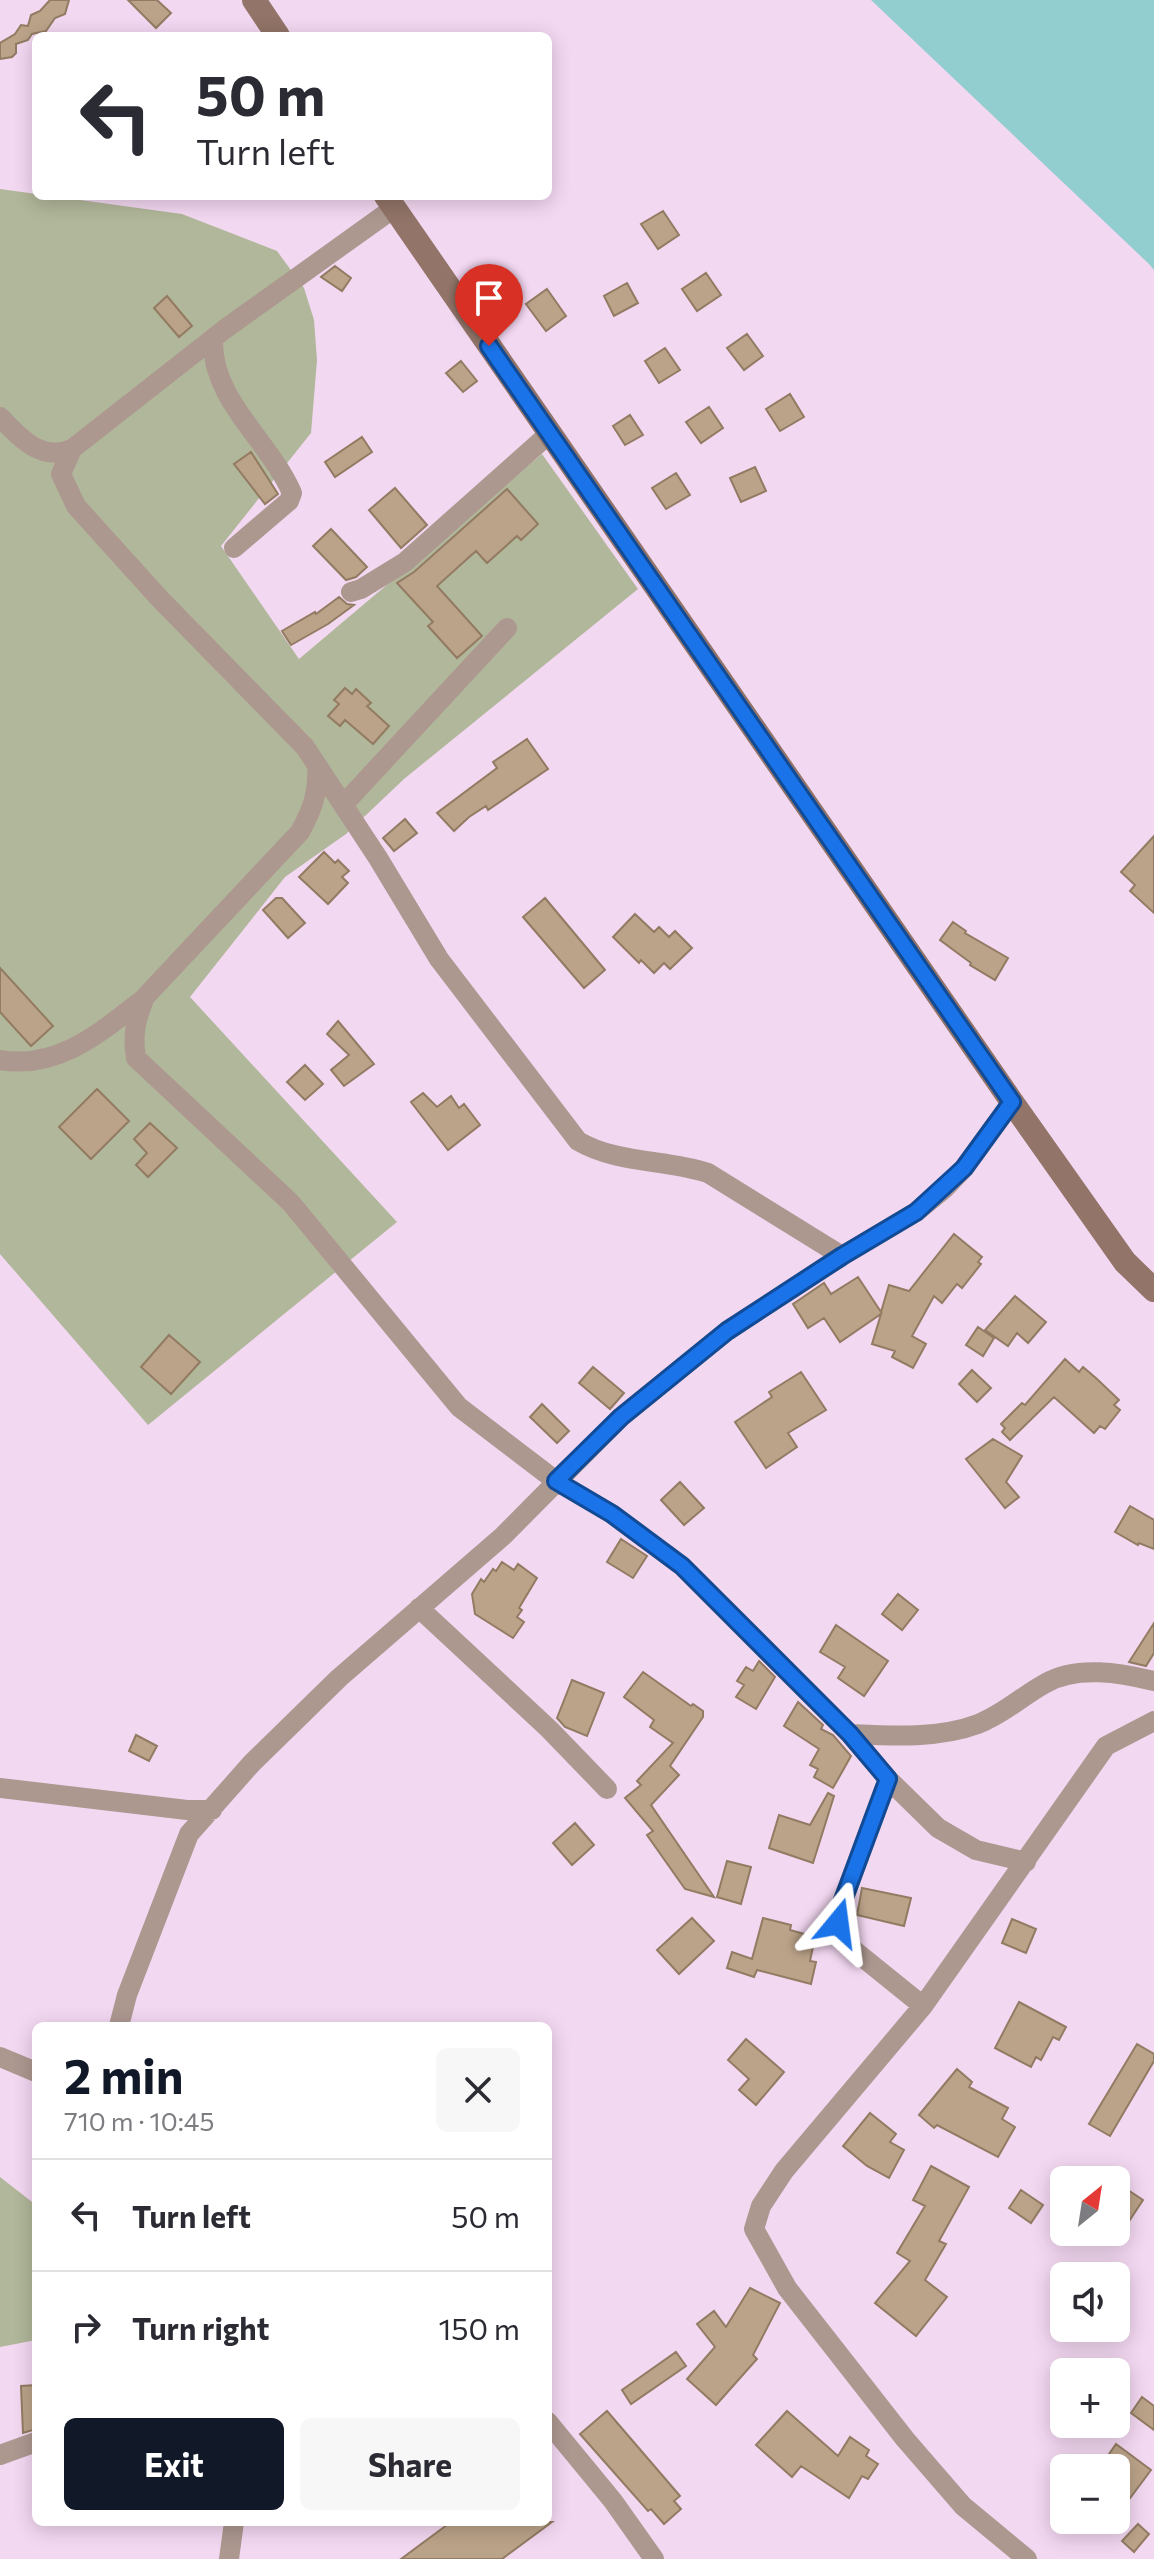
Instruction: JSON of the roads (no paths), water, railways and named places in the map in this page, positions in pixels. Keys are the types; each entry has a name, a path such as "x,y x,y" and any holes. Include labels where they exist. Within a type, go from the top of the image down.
{"main road":[{"path":"254,0 275,32"},
{"path":"390,202 1012,1102 1125,1262 1154,1290"}],"street":[{"path":"0,417 22,440 42,452 54,454 72,449 390,202"},
{"path":"213,339 212,356 220,384 285,476 292,493 289,501 234,548"},
{"path":"351,592 405,562 550,433"},
{"path":"72,449 61,474 76,506 160,599 305,747 439,959 578,1141 592,1149 615,1155 691,1167 708,1173 842,1256"},
{"path":"343,805 507,628"},
{"path":"0,1060 16,1062 57,1055 87,1042 145,997 300,832 312,810 318,786 317,766"},
{"path":"145,997 134,1030 136,1058 291,1203 459,1407 556,1481 612,1514 682,1566 850,1734 888,1779 938,1828 976,1850 1026,1862"},
{"path":"120,2022 127,1995 189,1834 287,1728 339,1678 503,1536 621,1417 727,1331 916,1212 944,1189 964,1168 1012,1102"},
{"path":"419,1608 549,1729 607,1789"},
{"path":"850,1734 903,1737 975,1725 1003,1713 1048,1681 1073,1674 1128,1675 1154,1681"},
{"path":"1027,2559 963,2506 905,2439 787,2288 754,2229 761,2206 784,2171 923,2006 1106,1746 1154,1721"},
{"path":"888,1779 842,1903 838,1923 845,1943 923,2006"},
{"path":"0,1788 187,1810 212,1810"},
{"path":"0,2057 32,2070"},
{"path":"552,2427 613,2501 654,2559"},
{"path":"0,2455 32,2443"},
{"path":"229,2559 233,2526"}]}
